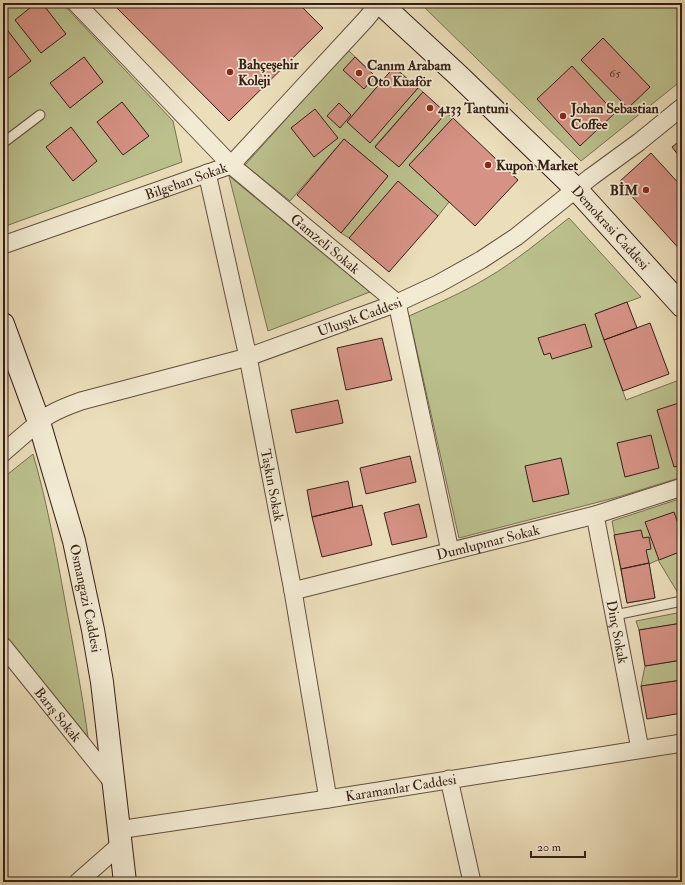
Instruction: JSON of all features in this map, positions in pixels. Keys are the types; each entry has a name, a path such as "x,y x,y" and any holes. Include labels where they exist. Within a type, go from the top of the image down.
{"street":[{"name":"Gamzeli Sokak","path":"76,3 231,165 398,302"},
{"name":"Bilgehan Sokak","path":"3,245 231,165 379,3"},
{"name":"Demokrasi Caddesi","path":"379,3 459,76 576,189 682,306"},
{"name":"Uluışık Caddesi","path":"3,453 50,414 81,401 248,357 398,302 438,284 481,260 516,236 639,142 682,107"},
{"name":"Taşkın Sokak","path":"207,173 248,357 293,591 328,800"},
{"path":"398,302 450,551"},
{"name":"Osmangazi Caddesi","path":"3,324 39,422 74,542 93,630 102,682 125,882"},
{"name":"Dumlupınar Sokak","path":"293,591 596,515 682,487"},
{"name":"Dinç Sokak","path":"596,515 640,748"},
{"name":"Barış Sokak","path":"3,646 114,784"},
{"name":"Karamanlar Caddesi","path":"119,837 450,779 682,742"},
{"path":"450,779 472,882"},
{"path":"78,882 119,837"}],"lane":[{"path":"3,143 40,115"},
{"path":"615,616 682,602"}],"green space":[{"path":"3,3 62,3 173,121 182,162 3,227"},
{"path":"420,3 682,3 682,80 581,161"},
{"path":"348,50 381,82 347,122 370,142 418,88 423,92 375,146 399,167 446,113 453,118 409,165 449,202 438,216 349,238 341,233 388,176 344,139 290,201 245,165"},
{"path":"229,176 370,292 268,331"},
{"path":"569,218 641,297 595,314 626,400 682,379 682,477 618,497 459,538 409,316 487,278 519,257"},
{"path":"33,454 43,490 55,546 88,737 3,633 3,478"},
{"path":"682,498 682,592 678,593 658,560 649,564 655,598 627,603 612,521"},
{"path":"682,612 682,623 639,630 636,621"},
{"path":"682,660 682,680 641,686 645,666"}],"building":[{"path":"36,3 42,3 66,34 41,53 15,20"},
{"name":"Bahçeşehir Koleji","path":"112,3 298,3 323,28 229,121"},
{"path":"672,3 682,3 682,13"},
{"path":"5,27 31,61 6,80 3,76 3,29"},
{"path":"603,38 650,87 628,108 581,60"},
{"path":"84,57 103,82 70,108 50,83"},
{"name":"Canım Arabam Oto Kuaför","path":"355,57 375,76 364,89 343,70"},
{"path":"572,66 615,113 580,146 537,99"},
{"path":"394,67 418,88 370,143 347,122"},
{"path":"423,92 446,113 399,167 375,147"},
{"path":"122,102 149,136 123,155 97,122"},
{"path":"339,103 351,115 340,128 327,116"},
{"path":"315,109 338,138 314,157 291,128"},
{"path":"453,118 518,180 475,226 409,165"},
{"path":"71,127 97,161 73,181 46,147"},
{"path":"344,139 388,176 341,233 297,195"},
{"path":"682,139 682,160 672,147"},
{"path":"651,153 682,187 682,252 619,182"},
{"path":"398,181 438,216 389,272 349,238"},
{"path":"627,302 637,328 604,340 595,314"},
{"path":"650,323 669,374 623,391 604,340"},
{"path":"585,324 592,347 552,359 550,353 544,355 538,338"},
{"path":"382,338 392,380 346,390 337,348"},
{"path":"338,400 343,423 296,433 291,410"},
{"path":"682,402 682,465 674,467 657,410"},
{"path":"651,435 659,468 625,477 617,443"},
{"path":"410,456 416,482 366,494 360,468"},
{"path":"561,458 569,494 533,502 525,466"},
{"path":"348,481 353,507 312,517 307,490"},
{"path":"419,504 427,537 392,545 384,513"},
{"path":"362,505 372,545 322,557 312,517"},
{"path":"674,512 682,535 682,551 659,560 645,522"},
{"path":"641,530 643,538 649,537 651,549 646,550 649,563 621,569 614,535"},
{"path":"649,563 655,598 627,603 621,569"},
{"path":"682,623 682,660 645,666 639,630"},
{"path":"682,680 682,713 647,719 641,686"}],"place":[{"name":"Bahçeşehir Koleji","path":"230,72"},
{"name":"Canım Arabam Oto Kuaför","path":"359,73"},
{"name":"4133 Tantuni","path":"430,108"},
{"name":"Johan Sebastian Coffee","path":"563,116"},
{"name":"Kupon Market","path":"488,165"},
{"name":"BİM","path":"646,190"}]}
